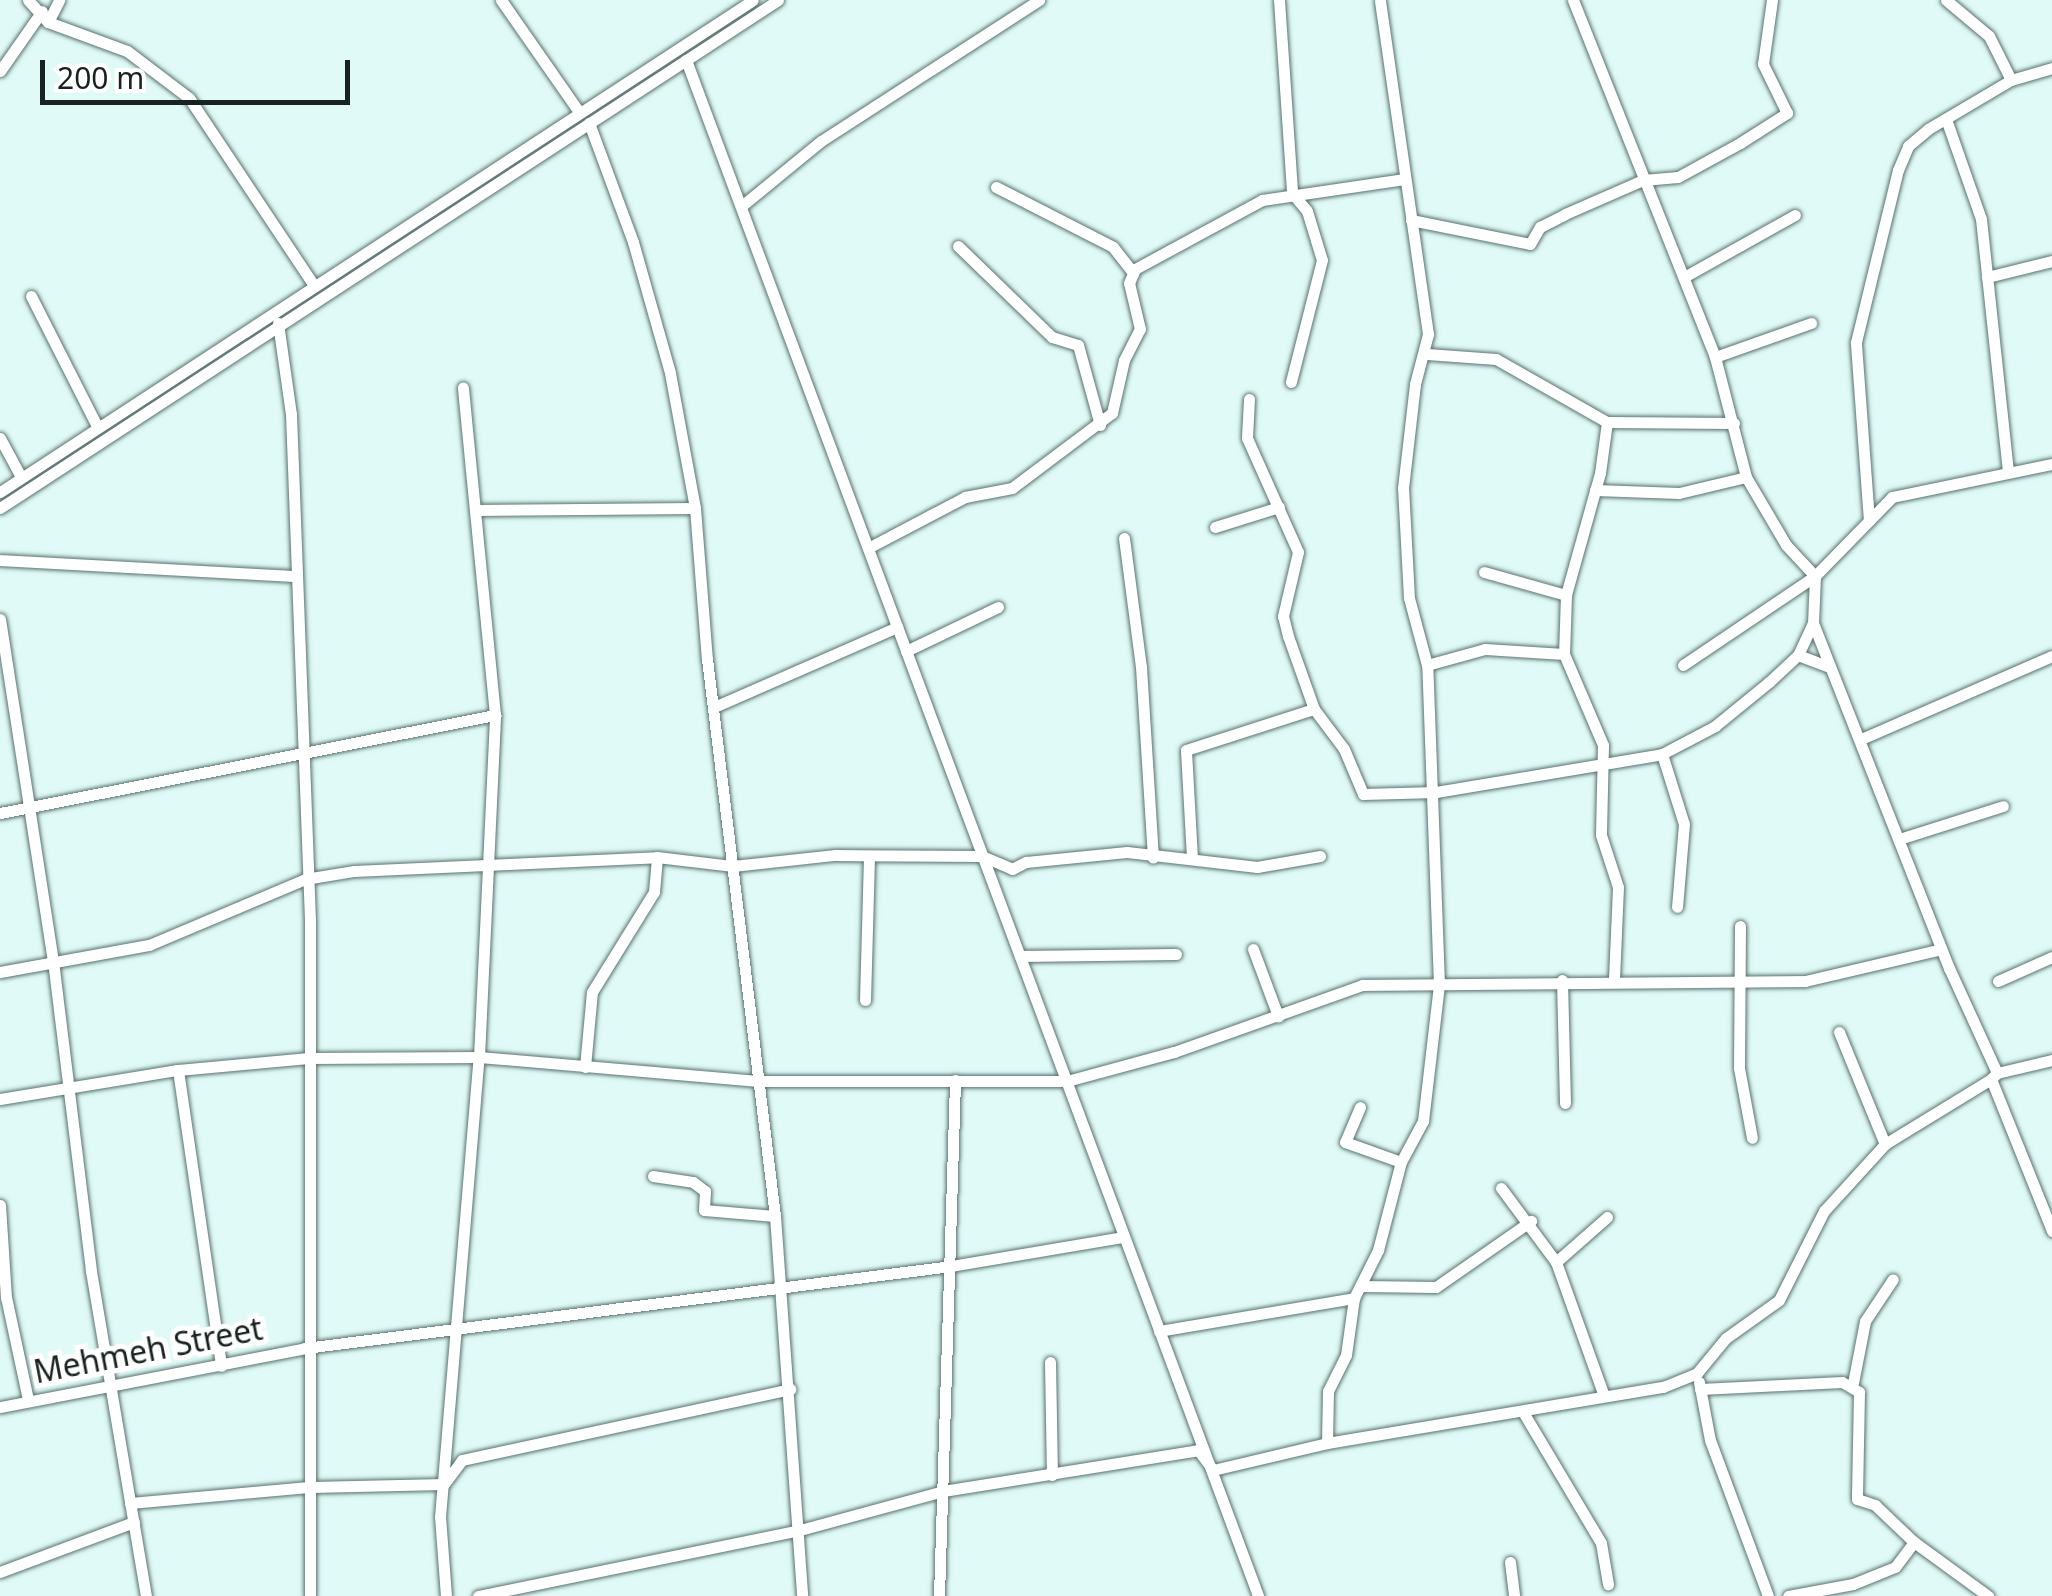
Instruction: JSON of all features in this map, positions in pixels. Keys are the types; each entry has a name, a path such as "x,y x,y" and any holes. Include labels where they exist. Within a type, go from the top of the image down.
{"street":[{"path":"28,0 45,17 127,51 189,98 313,284"},
{"path":"0,71 59,0"},
{"path":"501,0 580,112"},
{"path":"0,492 525,145 754,0"},
{"path":"0,508 532,157 778,0"},
{"path":"744,204 821,141 1039,0"},
{"path":"1279,0 1292,193 1312,222 1322,263 1291,382"},
{"path":"1327,1443 1328,1391 1346,1355 1358,1292 1401,1162 1423,1120 1439,985 1436,792 1426,762 1427,665 1408,598 1403,488 1414,384 1426,354 1380,0"},
{"path":"1249,398 1248,438 1298,552 1283,616 1314,708 1344,748 1364,794 1436,792 1662,754 1714,726 1798,656 1813,622 1815,576 1786,545 1746,477 1716,357 1574,0"},
{"path":"1411,220 1530,244 1540,227 1643,180 1678,177 1787,113 1764,64 1772,0"},
{"path":"1946,0 1990,36 2011,80"},
{"path":"686,60 744,204 1258,1596"},
{"path":"1870,521 1858,324 1887,200 1908,146 2011,80 2052,68"},
{"path":"1946,119 1975,190 2008,470"},
{"path":"589,124 632,242 670,374 696,508 714,707 775,1216 802,1596"},
{"path":"525,145 532,157"},
{"path":"1132,272 1223,216 1292,193 1404,179"},
{"path":"868,548 964,497 1012,488 1100,424 1118,402 1124,360 1140,329 1132,272 1113,246 996,187"},
{"path":"1684,277 1795,215"},
{"path":"958,246 1052,338 1076,342 1100,424"},
{"path":"1987,276 2052,262"},
{"path":"31,296 97,426"},
{"path":"278,323 291,414 305,879 310,1596"},
{"path":"1716,357 1811,323"},
{"path":"1426,354 1496,359 1607,422 1734,423"},
{"path":"446,1596 444,1484 480,1057 495,715 463,388"},
{"path":"1607,422 1595,490 1566,594 1564,654 1578,697 1600,733 1602,836 1618,887 1614,979"},
{"path":"0,438 21,477"},
{"path":"1683,665 1815,576 1904,491 2052,464"},
{"path":"1595,490 1679,493 1746,477"},
{"path":"476,510 696,508"},
{"path":"1215,528 1279,508"},
{"path":"1124,538 1143,686 1153,858"},
{"path":"0,560 293,576"},
{"path":"1484,572 1566,594"},
{"path":"906,651 998,607"},
{"path":"0,619 53,961 66,1087 146,1596"},
{"path":"1813,622 1948,968 2046,1198 2052,1232"},
{"path":"714,707 897,627"},
{"path":"1427,665 1485,649 1564,654"},
{"path":"1798,656 1830,667"},
{"path":"1861,739 2052,656"},
{"path":"1192,858 1186,750 1314,708"},
{"path":"0,813 495,715"},
{"path":"1662,754 1684,824 1676,907"},
{"path":"1899,839 2003,806"},
{"path":"0,972 149,945 305,879 486,860 657,857 733,866 835,855 869,860 982,856 1012,869 1075,854 1192,858 1258,867 1320,856"},
{"path":"584,1067 592,992 654,892 657,857"},
{"path":"864,1000 869,860"},
{"path":"1740,926 1742,1102 1752,1138"},
{"path":"1253,949 1278,1016"},
{"path":"0,1100 178,1070 308,1058 480,1057 761,1080 1068,1081 1278,1016 1362,985 1614,979 1740,984 1805,981 1924,957 1941,949"},
{"path":"1020,956 1176,954"},
{"path":"1924,957 1948,968"},
{"path":"1998,981 2052,957"},
{"path":"1562,980 1565,1103"},
{"path":"1840,1032 1885,1144"},
{"path":"1213,1470 1327,1443 1663,1387 1697,1372 1726,1338 1778,1300 1824,1212 1885,1144 1994,1076 2052,1060"},
{"path":"178,1070 221,1366"},
{"path":"939,1596 955,1080"},
{"path":"1360,1107 1345,1142 1401,1162"},
{"path":"653,1176 693,1182 705,1190 700,1207 712,1213 775,1216"},
{"path":"1501,1188 1531,1221 1556,1262 1604,1396"},
{"path":"0,1206 6,1297 28,1400"},
{"path":"1556,1262 1606,1218"},
{"path":"1159,1331 1358,1292 1436,1287 1531,1221"},
{"name":"Mehmeh Street","path":"0,1407 306,1348 951,1266 1123,1237"},
{"path":"1893,1279 1866,1321 1853,1384 1862,1400 1857,1499 1875,1505 1914,1542 1988,1596"},
{"path":"1050,1362 1052,1475"},
{"path":"1697,1372 1710,1440 1768,1596"},
{"path":"1700,1389 1853,1384"},
{"path":"444,1484 462,1460 790,1388"},
{"path":"1523,1412 1601,1543 1608,1584"},
{"path":"478,1596 796,1531 943,1490 1198,1450 1213,1470"},
{"path":"130,1503 310,1487 444,1484"},
{"path":"0,1572 134,1522"},
{"path":"1788,1596 1853,1584 1895,1568 1914,1542"},
{"path":"1510,1562 1514,1596"}]}
